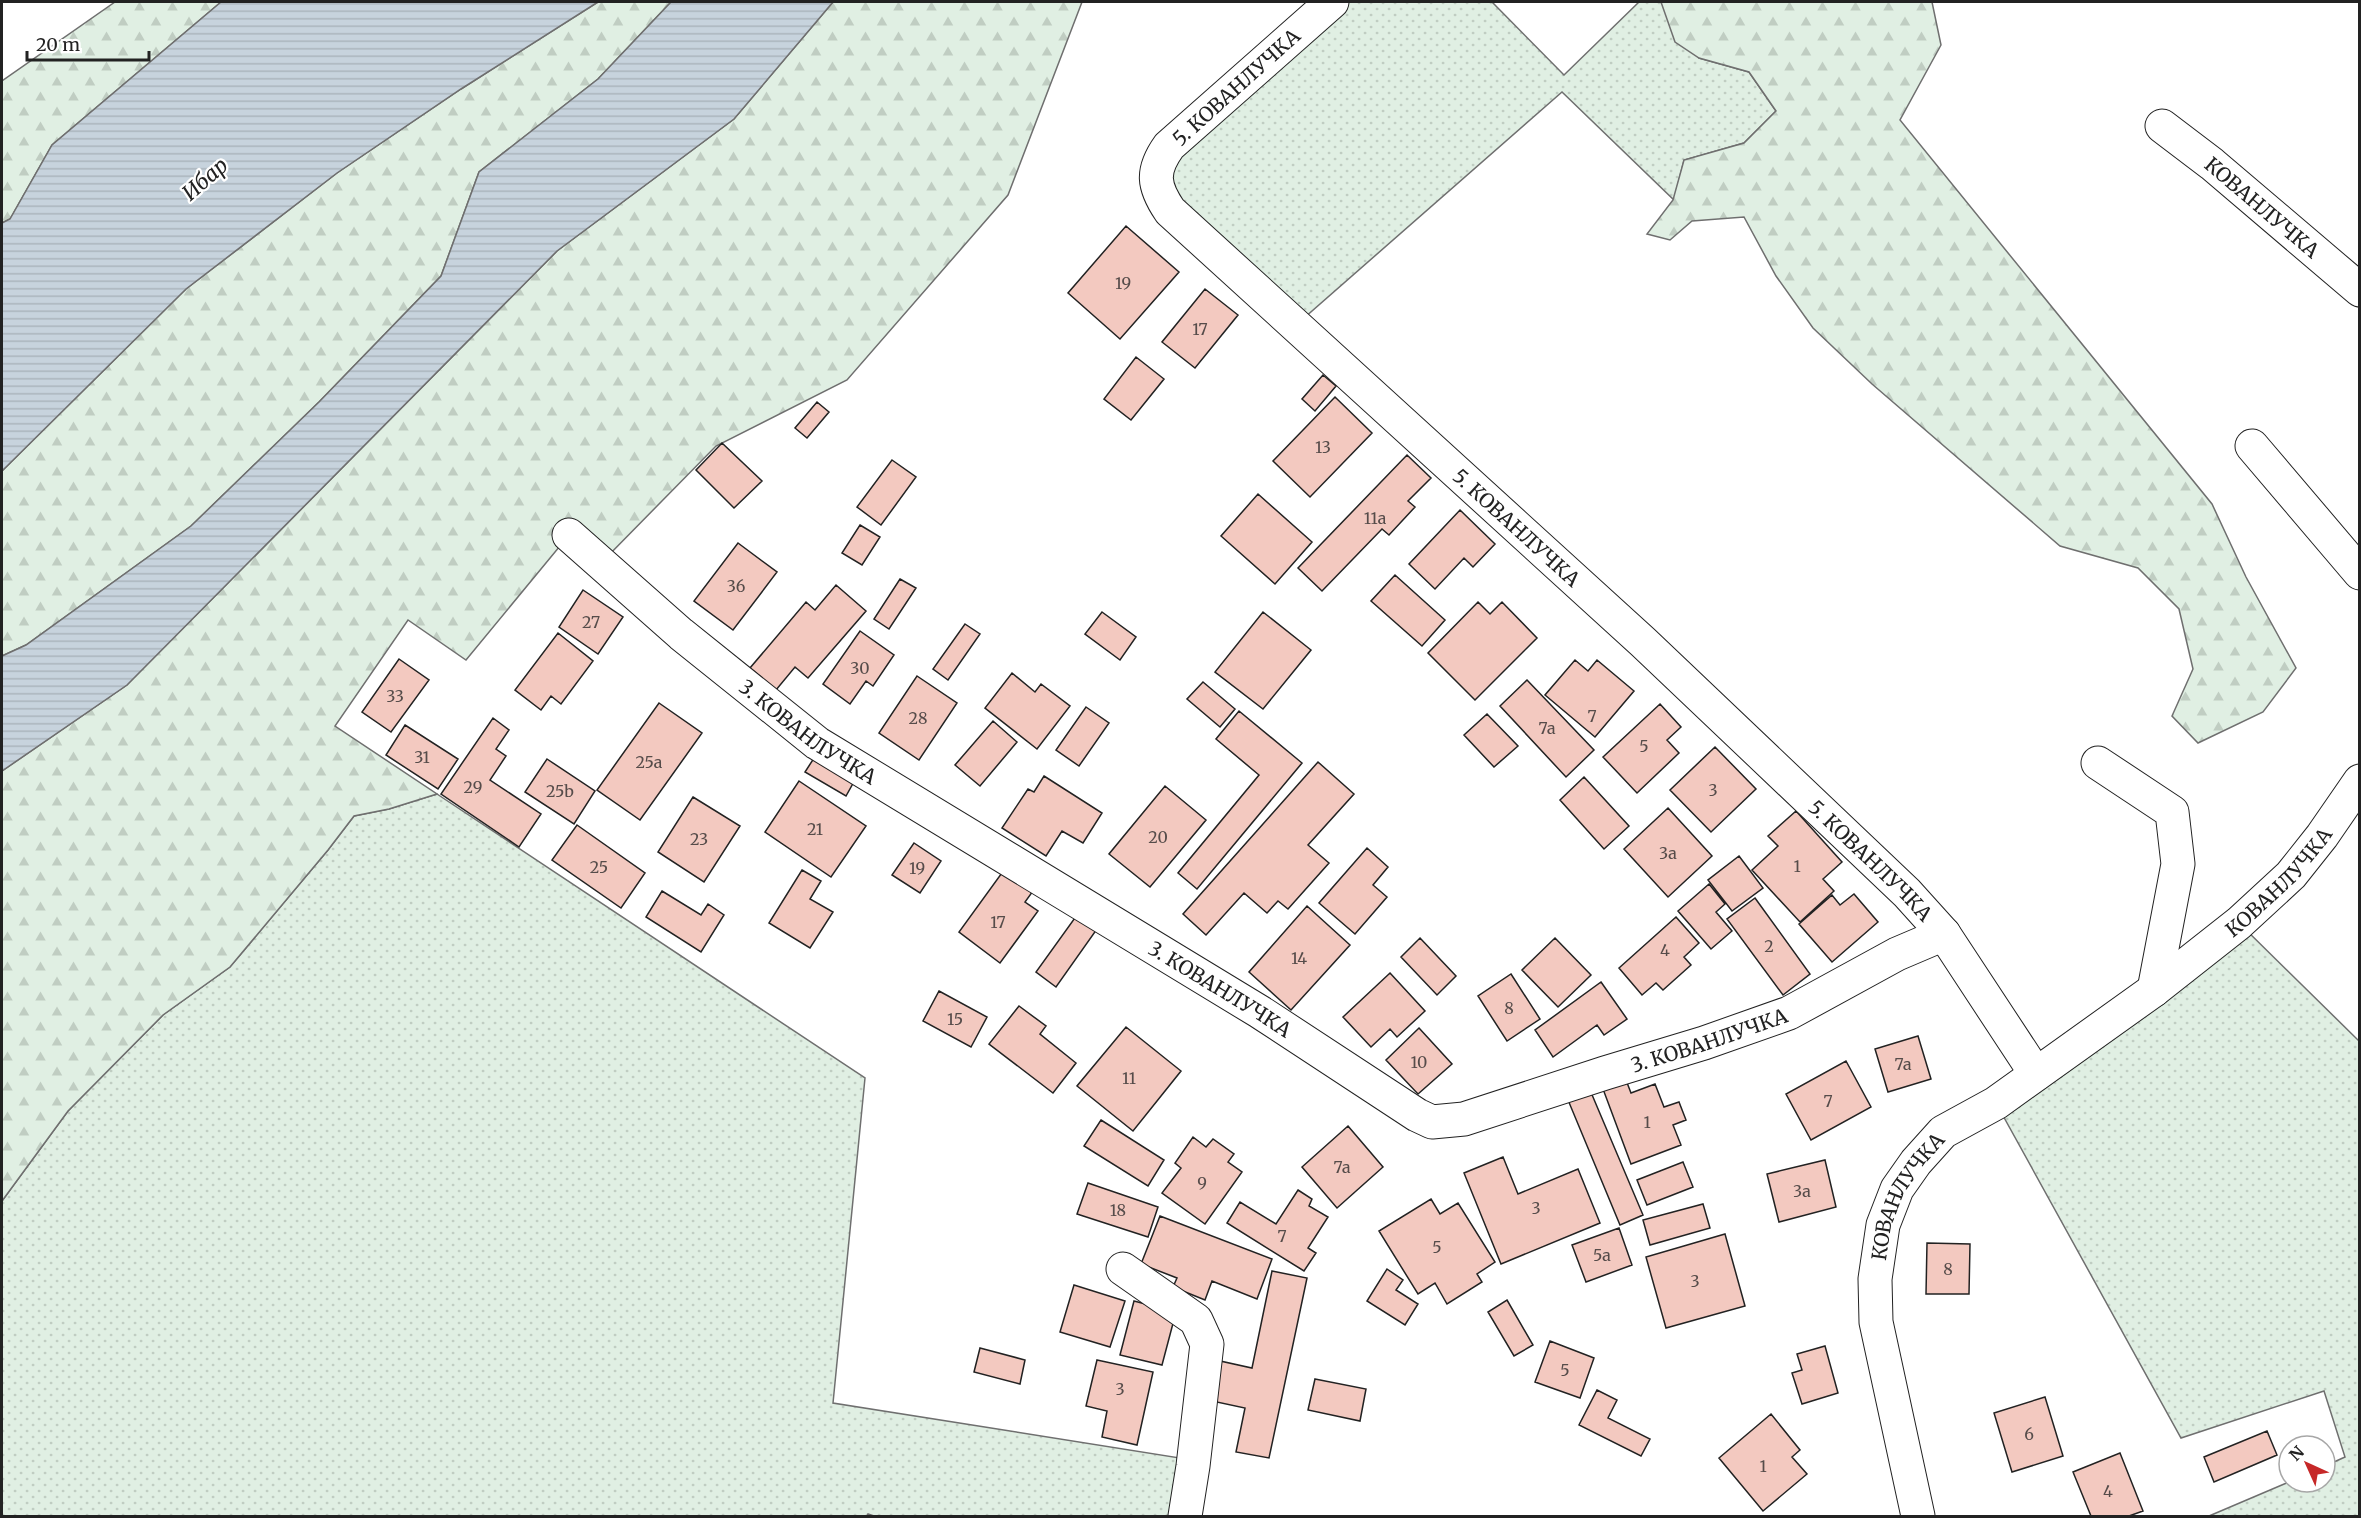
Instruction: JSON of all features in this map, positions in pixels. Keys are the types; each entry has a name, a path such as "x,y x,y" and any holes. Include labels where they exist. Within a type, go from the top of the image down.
{"street":[{"name":"5. КОВАНЛУЧКА","path":"1332,2 1169,146 1159,160 1156,177 1159,194 1170,211 1643,642 1907,893 1944,934 2036,1074"},
{"name":"КОВАНЛУЧКА","path":"2162,126 2212,164 2360,290"},
{"path":"2252,446 2360,573"},
{"name":"3. КОВАНЛУЧКА","path":"569,534 681,634 817,743 1260,1012 1416,1115 1432,1122 1464,1119 1605,1072 1704,1043 1789,1013 1897,954 1944,934"},
{"path":"2098,763 2172,812 2178,864 2154,990"},
{"name":"КОВАНЛУЧКА","path":"1918,1516 1876,1322 1875,1279 1883,1226 1897,1190 1916,1162 1943,1132 1996,1103 2154,990 2239,923 2291,874 2322,836 2360,781"},
{"path":"1123,1269 1196,1320 1207,1344 1185,1516"}],"green space":[{"path":"115,2 221,2 52,145 10,219 2,223 2,81"},
{"path":"598,2 671,2 598,79 479,172 441,276 319,402 191,526 26,645 2,656 2,471 186,289 337,173 461,89"},
{"path":"833,2 1082,2 1008,195 847,380 716,446 602,562 569,535 466,660 408,620 335,726 437,794 389,809 354,816 230,967 163,1015 68,1111 2,1201 2,771 127,685 557,251 734,119"},
{"path":"1332,2 1492,2 1564,75 1639,2 1661,2 1699,58 1749,72 1776,111 1744,143 1684,160 1674,200 1562,92 1296,325 1170,211 1159,161"},
{"path":"1661,2 1932,2 1941,45 1900,120 2212,504 2246,577 2296,668 2263,712 2198,743 2172,716 2193,669 2179,609 2138,568 2060,546 1872,384 1813,328 1776,276 1744,217 1692,221 1670,240 1647,234 1673,200 1684,160 1744,143 1776,111 1749,72 1699,58 1675,42"},
{"path":"437,794 865,1078 833,1403 1199,1461 1189,1516 874,1516 868,1514 867,1516 2,1516 2,1201 68,1111 163,1015 230,967 354,816 389,809"},
{"path":"2239,923 2359,1041 2359,1516 2209,1516 2277,1487 2277,1494 2337,1494 2337,1461 2345,1457 2324,1391 2181,1438 1996,1103"}],"water":[{"name":"Ибар","path":"221,2 598,2 461,89 337,173 186,289 2,471 2,223 10,219 52,145"},
{"path":"671,2 833,2 734,119 557,251 127,685 2,771 2,656 26,645 191,526 319,402 441,276 479,172 598,79"}],"building":[{"path":"1126,226 1179,272 1120,339 1068,293"},
{"path":"1205,289 1238,315 1195,368 1162,342"},
{"path":"1136,357 1164,379 1131,420 1104,399"},
{"path":"1323,375 1336,386 1315,411 1302,399"},
{"path":"1335,397 1372,433 1310,497 1273,461"},
{"path":"817,402 829,412 807,438 795,428"},
{"path":"722,443 762,481 734,508 696,470"},
{"path":"1407,455 1431,478 1408,501 1415,507 1389,535 1382,529 1322,591 1298,568"},
{"path":"892,460 916,477 881,525 857,507"},
{"path":"1258,494 1312,542 1275,584 1221,536"},
{"path":"1460,510 1495,544 1473,567 1464,558 1435,589 1409,564"},
{"path":"860,525 880,537 862,565 842,553"},
{"path":"738,543 777,572 733,630 694,601"},
{"path":"1395,575 1445,620 1422,646 1371,601"},
{"path":"900,579 916,588 889,629 874,619"},
{"path":"836,585 866,611 808,678 795,667 776,690 750,668 806,602 815,610"},
{"path":"583,590 623,617 598,654 559,627"},
{"path":"1478,602 1490,614 1502,602 1537,638 1475,700 1428,653"},
{"path":"1102,612 1136,637 1120,660 1085,634"},
{"path":"1263,612 1311,650 1263,709 1215,672"},
{"path":"965,624 980,634 948,680 933,669"},
{"path":"860,631 894,655 873,686 866,681 850,704 823,684"},
{"path":"558,633 593,661 561,704 551,696 541,710 515,690"},
{"path":"399,659 429,680 391,732 362,712"},
{"path":"1575,660 1588,671 1597,660 1634,691 1595,737 1545,695"},
{"path":"1012,673 1035,692 1041,684 1070,706 1037,749 985,708"},
{"path":"917,676 957,703 919,760 879,733"},
{"path":"1527,680 1594,750 1566,777 1500,706"},
{"path":"1203,682 1235,709 1220,727 1187,699"},
{"path":"659,703 702,733 640,820 597,790"},
{"path":"1660,704 1681,727 1667,740 1679,753 1637,793 1603,757"},
{"path":"1086,707 1109,723 1079,766 1056,750"},
{"path":"1239,711 1302,763 1197,889 1178,873 1259,775 1216,739"},
{"path":"1487,714 1518,746 1494,767 1464,735"},
{"path":"493,718 509,730 496,749 506,756 490,780 541,814 519,847 441,794"},
{"path":"993,721 1017,742 980,786 955,765"},
{"path":"405,725 458,759 438,789 386,755"},
{"path":"1715,747 1756,789 1711,832 1670,790"},
{"path":"816,755 856,778 846,796 805,772"},
{"path":"547,759 595,791 574,824 525,792"},
{"path":"1318,762 1354,794 1308,845 1329,863 1288,909 1278,901 1267,913 1244,893 1206,935 1183,914"},
{"path":"1044,776 1102,813 1083,843 1062,831 1046,856 1002,828 1028,789 1034,792"},
{"path":"1584,777 1629,826 1604,849 1560,800"},
{"path":"799,781 866,826 831,877 765,832"},
{"path":"1165,786 1206,820 1150,887 1109,854"},
{"path":"693,797 740,826 704,882 658,852"},
{"path":"1668,808 1712,856 1668,897 1624,849"},
{"path":"1796,811 1842,862 1823,879 1834,891 1800,922 1752,870 1778,846 1768,836"},
{"path":"577,825 645,873 621,908 552,860"},
{"path":"914,843 941,861 920,893 892,875"},
{"path":"1367,848 1388,867 1373,885 1387,897 1355,934 1319,903"},
{"path":"1739,856 1763,888 1732,911 1708,880"},
{"path":"802,870 821,881 810,899 833,912 810,948 769,923"},
{"path":"1004,870 1033,891 1025,902 1038,911 1000,963 959,932"},
{"path":"1709,884 1725,904 1716,912 1732,931 1711,949 1678,911"},
{"path":"662,891 701,915 708,904 724,915 701,952 646,917"},
{"path":"1854,894 1878,922 1832,962 1799,924 1832,895 1840,905"},
{"path":"1755,898 1810,974 1783,995 1727,919"},
{"path":"1307,906 1350,945 1291,1010 1249,972"},
{"path":"1077,915 1097,929 1056,987 1036,972"},
{"path":"1676,917 1699,943 1684,957 1691,965 1663,990 1656,983 1642,995 1619,968"},
{"path":"1420,938 1456,976 1437,995 1401,957"},
{"path":"1555,938 1591,975 1558,1007 1522,970"},
{"path":"1390,973 1425,1011 1397,1037 1390,1029 1371,1047 1343,1017"},
{"path":"1511,974 1540,1019 1507,1041 1478,996"},
{"path":"1601,982 1627,1019 1604,1035 1597,1025 1553,1057 1535,1030"},
{"path":"939,991 987,1017 971,1047 923,1021"},
{"path":"1019,1006 1046,1026 1040,1034 1076,1063 1053,1093 989,1044"},
{"path":"1126,1027 1181,1071 1133,1131 1077,1086"},
{"path":"1419,1028 1452,1064 1418,1094 1386,1060"},
{"path":"1918,1036 1931,1079 1888,1092 1875,1049"},
{"path":"1846,1061 1871,1107 1811,1140 1786,1094"},
{"path":"1626,1080 1631,1093 1655,1084 1664,1107 1679,1102 1686,1120 1673,1125 1681,1145 1631,1164 1603,1089"},
{"path":"1590,1090 1643,1215 1620,1225 1568,1100"},
{"path":"1101,1120 1164,1160 1148,1186 1084,1146"},
{"path":"1348,1126 1383,1167 1337,1208 1302,1167"},
{"path":"1193,1137 1206,1147 1213,1139 1234,1154 1228,1162 1242,1172 1205,1224 1162,1193 1181,1168 1175,1163"},
{"path":"1503,1157 1518,1194 1578,1169 1600,1223 1501,1264 1464,1173"},
{"path":"1825,1160 1836,1207 1779,1222 1767,1174"},
{"path":"1683,1162 1693,1187 1647,1205 1637,1180"},
{"path":"1088,1183 1158,1207 1148,1237 1077,1214"},
{"path":"1298,1190 1312,1199 1309,1206 1328,1217 1308,1248 1316,1253 1304,1271 1227,1223 1240,1202 1276,1224"},
{"path":"1431,1199 1440,1214 1458,1203 1495,1262 1477,1274 1482,1282 1447,1304 1435,1283 1418,1294 1379,1231"},
{"path":"1703,1204 1710,1228 1650,1245 1643,1220"},
{"path":"1160,1216 1272,1259 1257,1299 1212,1281 1205,1300 1173,1287 1177,1278 1141,1264"},
{"path":"1619,1228 1632,1265 1586,1282 1572,1245"},
{"path":"1725,1234 1745,1306 1666,1328 1646,1257"},
{"path":"1927,1243 1970,1244 1969,1294 1926,1294"},
{"path":"1387,1269 1403,1280 1396,1290 1418,1304 1405,1325 1367,1301"},
{"path":"1272,1271 1307,1278 1269,1458 1236,1452 1245,1408 1212,1401 1220,1361 1252,1368"},
{"path":"1074,1285 1125,1301 1110,1347 1060,1332"},
{"path":"1507,1300 1533,1345 1514,1356 1488,1312"},
{"path":"1134,1301 1176,1312 1162,1365 1120,1355"},
{"path":"1550,1341 1594,1358 1580,1398 1535,1382"},
{"path":"1825,1346 1838,1393 1802,1404 1792,1373 1802,1370 1797,1354"},
{"path":"980,1348 1025,1360 1020,1384 974,1372"},
{"path":"1097,1360 1153,1372 1137,1445 1102,1437 1107,1411 1086,1406"},
{"path":"1315,1379 1366,1389 1360,1421 1308,1410"},
{"path":"1597,1390 1617,1400 1608,1418 1650,1439 1641,1456 1579,1425"},
{"path":"2045,1397 2063,1456 2012,1472 1994,1413"},
{"path":"1771,1414 1800,1450 1792,1457 1807,1474 1763,1511 1719,1458"},
{"path":"2267,1431 2277,1455 2214,1482 2204,1457"},
{"path":"2120,1453 2143,1511 2129,1516 2091,1516 2073,1472"}]}
